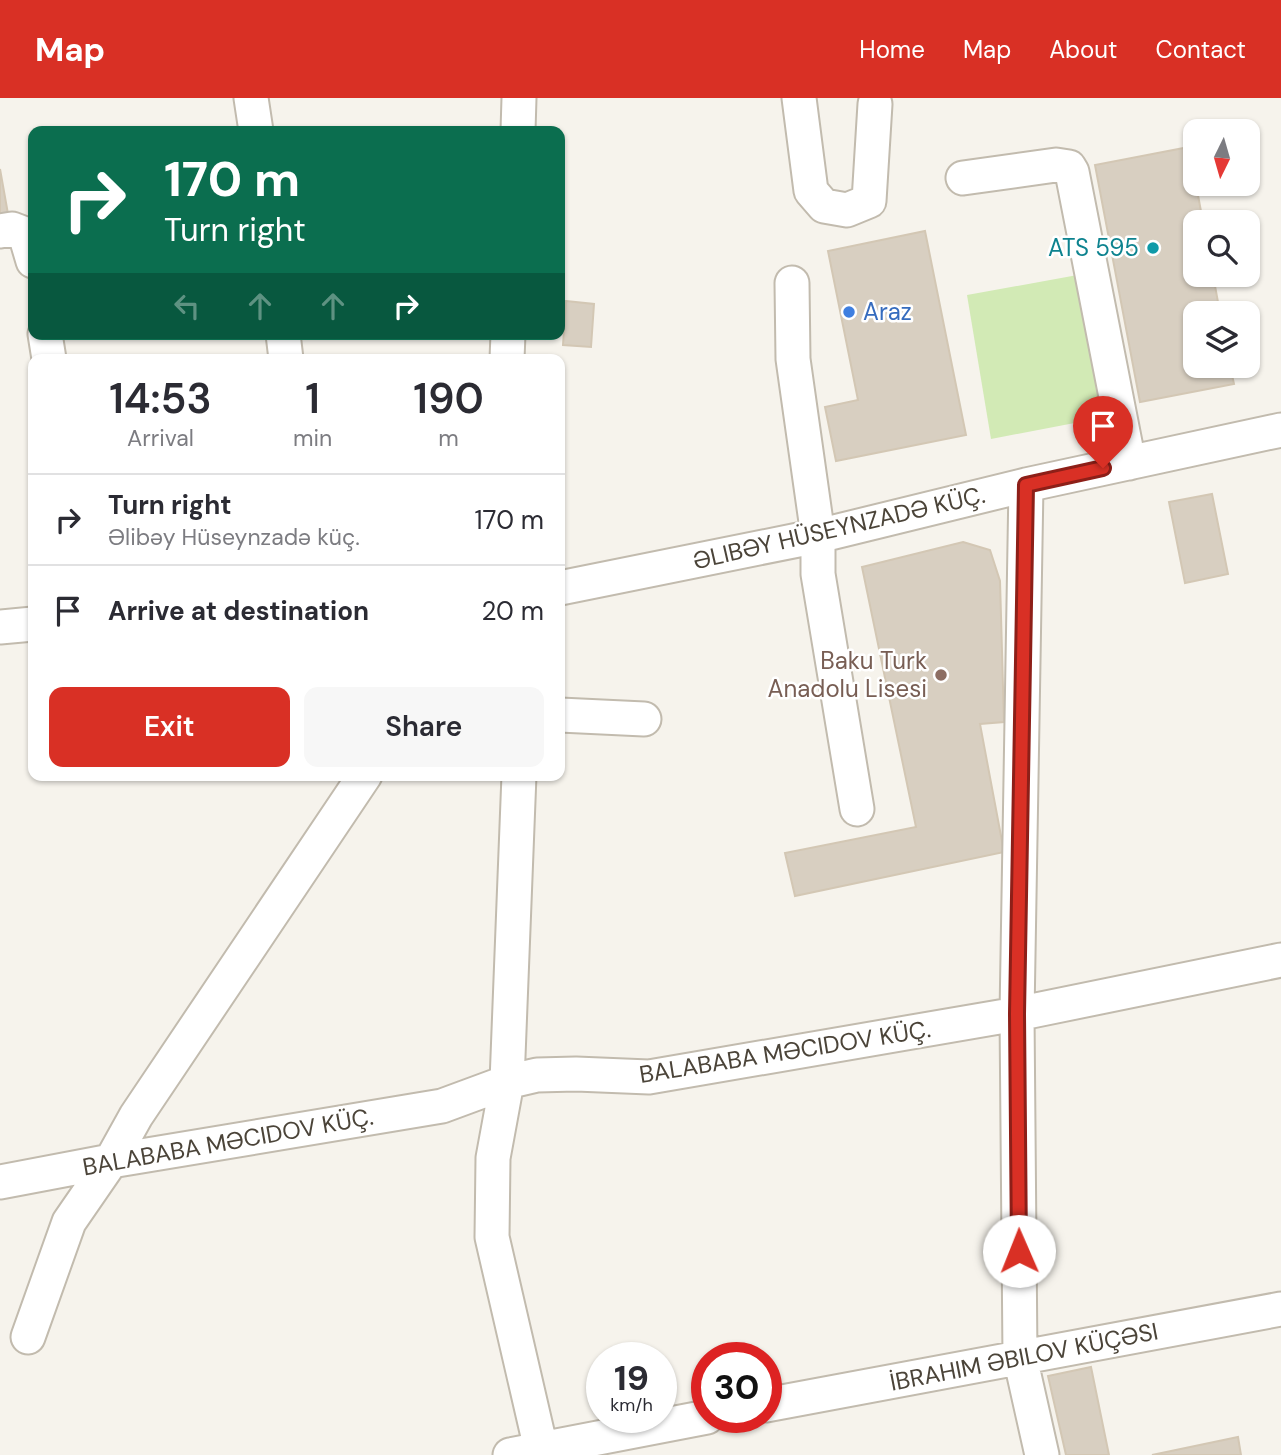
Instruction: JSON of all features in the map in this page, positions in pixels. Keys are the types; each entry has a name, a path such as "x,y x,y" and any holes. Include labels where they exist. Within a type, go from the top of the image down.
{"street":[{"path":"251,98 255,126"},
{"path":"518,126 519,98"},
{"path":"799,98 811,191 824,206 847,210 869,201 875,104"},
{"path":"963,178 1056,165 1069,167 1072,172 1129,463"},
{"path":"0,231 12,229 25,234 28,244"},
{"path":"792,284 793,359 818,536 818,574 857,809"},
{"name":"ƏLIBƏY HÜSEYNZADƏ KÜÇ.","path":"565,586 818,536 1026,485 1281,430"},
{"path":"1026,485 1017,1014 1020,1357 1042,1455"},
{"path":"0,627 28,624"},
{"path":"565,715 644,719"},
{"path":"28,1337 69,1222 111,1161 135,1116 361,781"},
{"path":"519,781 507,1082 493,1158 492,1237 525,1452 691,1420"},
{"name":"BALABABA MƏCIDOV KÜÇ.","path":"0,1182 442,1106 507,1082 537,1075 649,1077 1017,1014 1281,960"},
{"name":"İBRAHIM ƏBILOV KÜÇƏSI","path":"782,1402 1281,1309"}],"green space":[{"path":"1083,274 1111,416 991,439 967,295"}],"building":[{"name":"ATS 595","path":"1183,148 1183,196 1198,196 1201,210 1183,210 1183,287 1215,287 1218,301 1183,301 1183,378 1233,378 1234,384 1140,402 1095,165"},
{"path":"0,169 8,214 0,215"},
{"path":"925,231 966,435 836,461 825,407 858,400 828,251"},
{"path":"566,301 594,304 591,347 563,345"},
{"path":"1212,494 1228,574 1185,583 1169,502"},
{"path":"963,542 990,550 1000,581 1004,722 980,724 1004,852 795,896 785,853 916,827 862,567"},
{"path":"1091,1367 1109,1455 1066,1455 1048,1376"},
{"path":"1238,1437 1241,1455 1152,1455"}],"place":[{"name":"ATS 595","path":"1153,248"},
{"name":"Araz","path":"849,312"},
{"name":"Baku Turk Anadolu Lisesi","path":"941,675"}],"route":[{"path":"1019,1251 1017,1014 1026,485 1103,468"}]}
